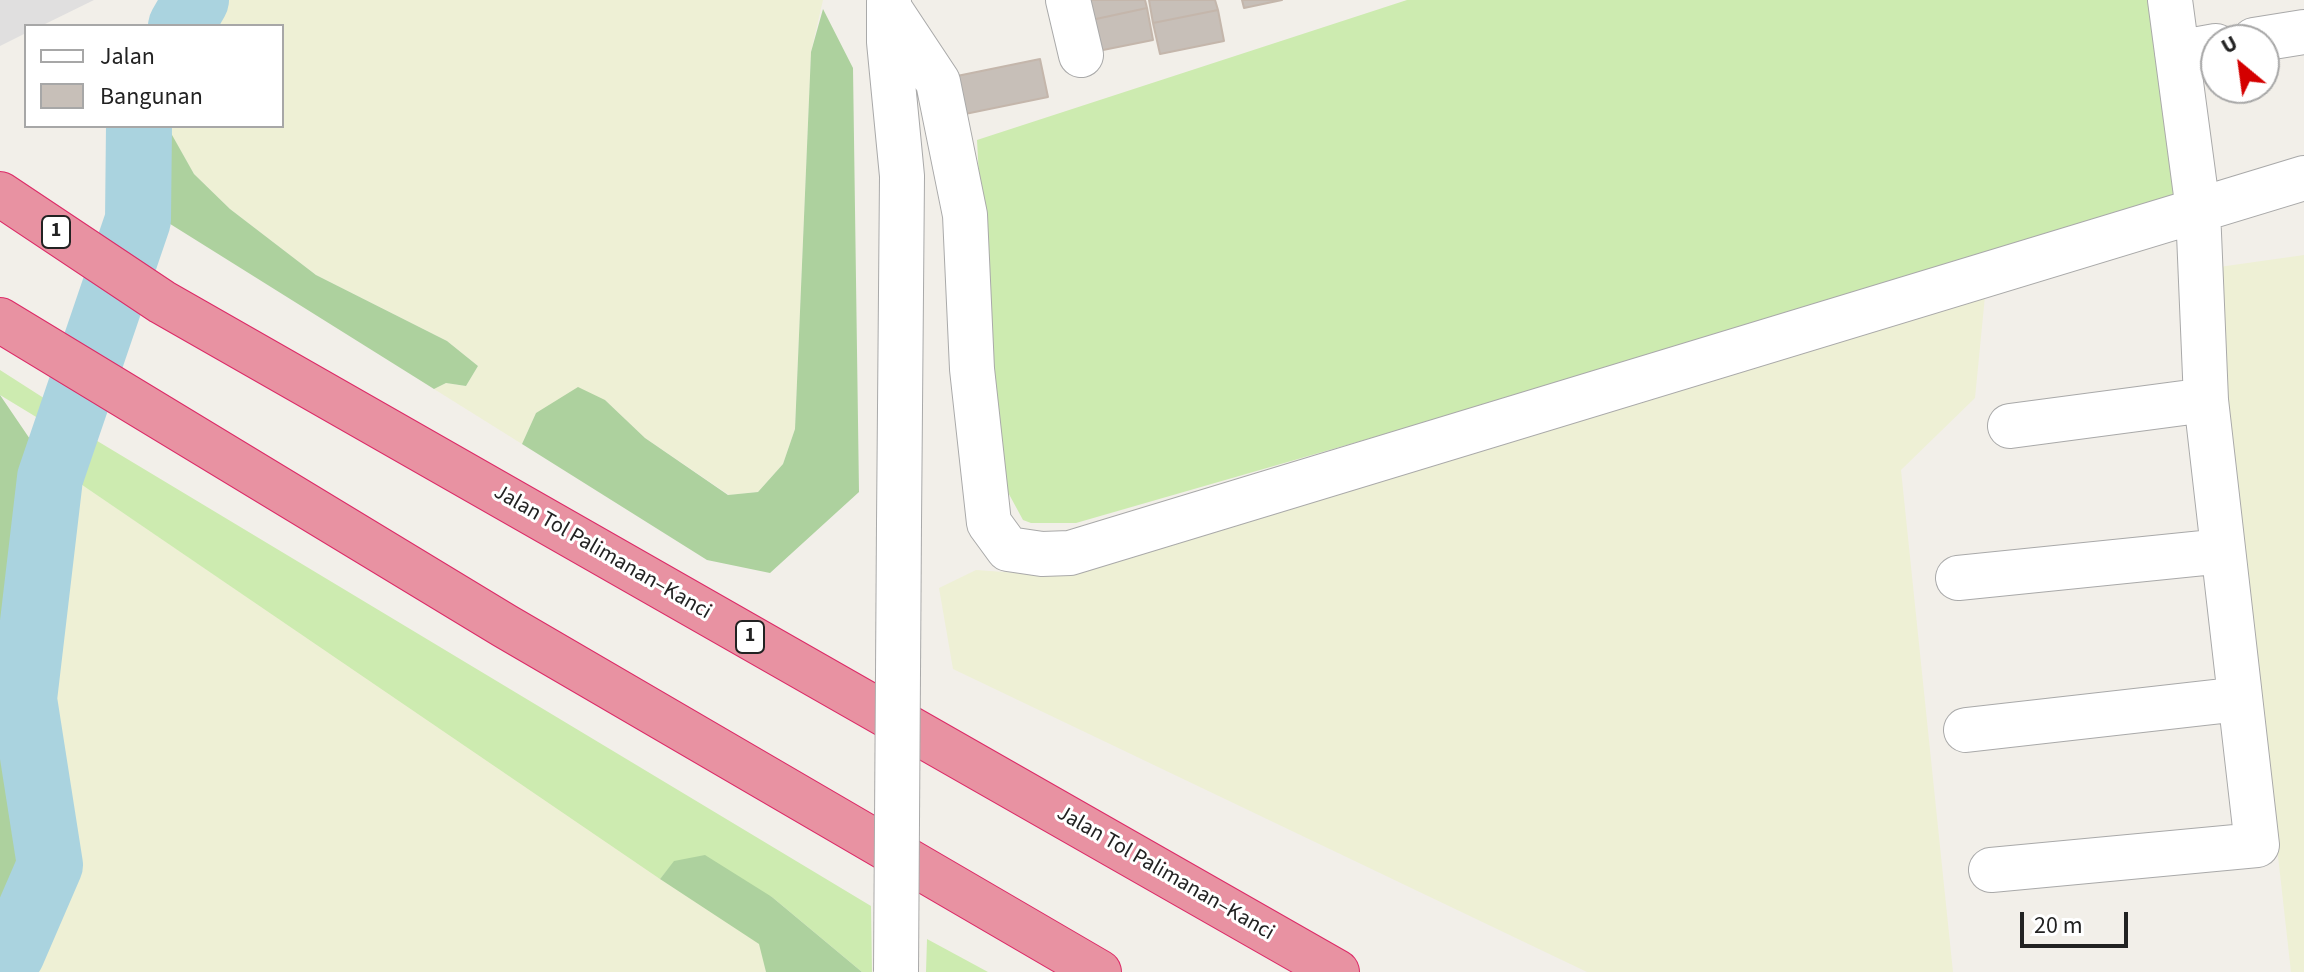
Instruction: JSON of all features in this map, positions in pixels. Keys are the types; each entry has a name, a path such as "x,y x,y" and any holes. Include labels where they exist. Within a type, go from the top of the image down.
{"highway":[{"name":"Jalan Tol Palimanan–Kanci","path":"0,194 162,302 1336,971"},
{"path":"0,320 505,626 1099,972"}],"street":[{"path":"1068,0 1081,55"},
{"path":"1991,870 2257,845 2206,400 2198,210 2196,49 2170,0"},
{"path":"889,4 938,82 965,215 972,369 989,523 1008,549 1042,554 1070,553 2304,178"},
{"path":"889,4 889,42 902,176 896,972"},
{"path":"2280,36 2304,32"},
{"path":"2010,426 2206,400"},
{"path":"1958,578 2223,551"},
{"path":"1966,730 2240,699"}],"shaded area":[{"path":"0,0 94,0 45,24 24,24 24,34 0,46"}],"green space":[{"path":"226,0 823,0 811,52 795,429 783,464 758,492 729,495 645,438 605,400 536,413 522,444 434,389 446,383 466,386 478,366 447,341 316,275 230,209 194,174 168,128 284,128 284,24 209,24"},
{"path":"1407,0 2161,0 2175,200 2152,213 1076,523 1031,523 1023,520 1004,485 992,418 977,140"},
{"path":"823,9 853,68 859,492 770,573 707,560 522,444 536,413 578,387 605,400 645,438 728,495 758,492 783,464 795,429 811,52"},
{"path":"157,128 168,128 194,174 230,209 316,275 447,341 478,366 466,386 446,383 434,389 159,217 152,149"},
{"path":"2304,255 2304,972 2291,972 2212,268"},
{"path":"1985,296 1975,398 1901,470 1953,972 1587,972 953,669 939,588 976,570 1046,575"},
{"path":"0,370 64,411 56,429 0,395"},
{"path":"0,395 34,445 42,491 12,710 27,817 28,894 0,939"},
{"path":"74,427 871,906 872,972 862,972 772,897 675,861 660,879 66,474"},
{"path":"66,474 760,944 766,972 26,972 40,958 62,884 65,810 41,707 54,547"},
{"path":"705,855 772,897 862,972 766,972 759,944 660,879 674,861"},
{"path":"927,939 988,972 926,972"}],"building":[{"path":"1078,0 1145,0 1147,8 1082,22"},
{"path":"1149,0 1215,0 1218,10 1153,23"},
{"path":"1242,0 1282,0 1244,8"},
{"path":"1147,8 1153,40 1088,53 1082,22"},
{"path":"1218,10 1224,41 1160,54 1153,23"},
{"path":"1040,59 1048,97 965,114 957,76"}],"waterway":[{"path":"182,24 196,0"},
{"path":"0,964 12,953 50,865 24,699 50,478 138,220 139,128"}]}
